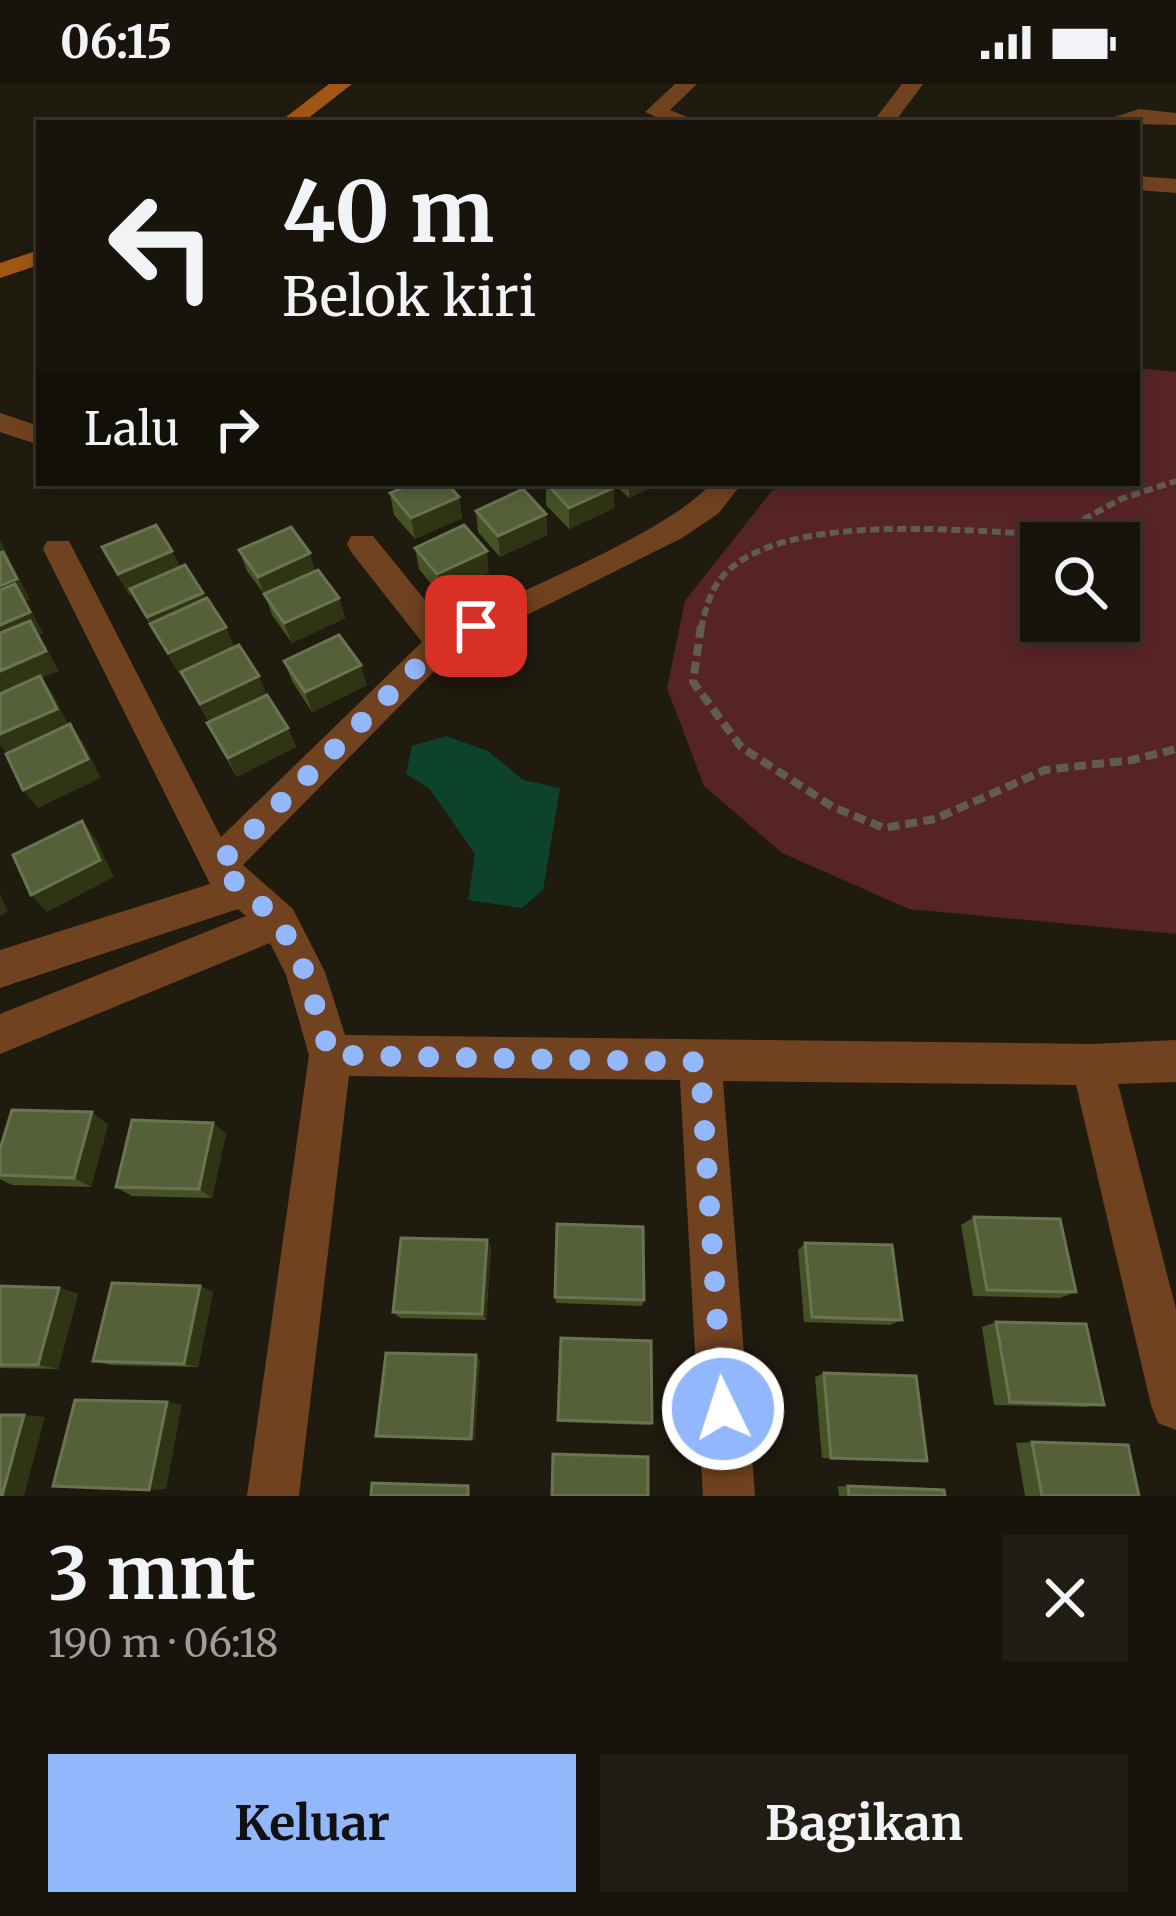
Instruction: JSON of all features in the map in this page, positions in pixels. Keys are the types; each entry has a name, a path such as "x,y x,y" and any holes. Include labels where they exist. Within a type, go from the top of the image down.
{"street":[{"path":"293,120 342,84"},
{"path":"639,84 656,94 656,112"},
{"path":"656,112 687,84"},
{"path":"885,120 914,84"},
{"path":"656,112 681,120"},
{"path":"1119,120 1138,115 1176,119"},
{"path":"1140,183 1176,186"},
{"path":"0,271 36,258"},
{"path":"0,422 36,435"},
{"path":"0,969 230,878 441,643 671,530 709,506 725,486"},
{"path":"362,544 441,643"},
{"path":"58,549 230,878 279,921 305,972 330,1055 273,1496"},
{"path":"0,1034 279,921"},
{"path":"330,1055 1092,1065 1176,1060"},
{"path":"700,1062 729,1496"},
{"path":"1092,1065 1176,1406"}],"path":[{"path":"1176,481 1121,499 1064,530 1040,534 871,530 767,547 737,560 722,576 700,620 693,682 741,747 833,807 884,828 935,819 1046,770 1132,760 1176,748"}],"shaded area":[{"path":"1140,368 1176,372 1176,934 909,909 782,853 704,786 667,688 685,601 776,486 1140,486"},
{"path":"446,736 488,751 523,780 560,788 543,890 522,908 468,900 475,854 429,788 406,774 412,746"}],"building":[{"path":"407,486 450,486 459,497 411,518 390,493"},
{"path":"549,486 615,487 569,508"},
{"path":"523,489 546,514 498,536 476,511"},
{"path":"156,525 172,551 118,574 102,547"},
{"path":"464,525 487,551 437,574 415,548"},
{"path":"291,527 310,553 258,577 239,550"},
{"path":"0,553 17,579 0,586"},
{"path":"185,565 203,593 147,617 130,589"},
{"path":"318,570 339,598 284,623 264,594"},
{"path":"15,584 30,612 0,625 0,590"},
{"path":"207,598 226,627 168,653 150,624"},
{"path":"30,621 46,651 0,671 0,633"},
{"path":"339,635 361,665 305,692 284,661"},
{"path":"239,645 259,676 200,704 181,672"},
{"path":"40,676 57,709 0,734 0,694"},
{"path":"267,695 288,728 228,758 207,723"},
{"path":"70,724 88,759 23,790 6,754"},
{"path":"82,821 100,860 31,895 13,855"},
{"path":"12,1110 92,1112 74,1178 0,1175 0,1149"},
{"path":"132,1120 213,1123 199,1189 116,1187"},
{"path":"974,1217 1060,1219 1076,1292 987,1290"},
{"path":"557,1224 643,1227 644,1300 555,1297"},
{"path":"401,1238 487,1240 482,1314 393,1312"},
{"path":"805,1243 892,1245 902,1320 812,1317"},
{"path":"112,1283 200,1286 184,1364 93,1361"},
{"path":"0,1286 59,1288 38,1365 0,1365"},
{"path":"996,1322 1086,1324 1104,1405 1010,1402"},
{"path":"561,1338 651,1341 652,1423 558,1420"},
{"path":"386,1353 476,1355 471,1439 376,1436"},
{"path":"824,1373 916,1376 927,1461 831,1458"},
{"path":"75,1400 167,1402 149,1490 53,1486"},
{"path":"0,1415 24,1415 2,1496 0,1496"},
{"path":"1032,1442 1128,1445 1139,1496 1042,1496"},
{"path":"553,1454 648,1457 648,1496 552,1496"},
{"path":"372,1483 468,1486 468,1496 371,1496"},
{"path":"848,1486 944,1490 945,1496 849,1496"}],"route":[{"path":"476,626 441,643 217,866 279,921 305,972 330,1055 700,1062 723,1409"}]}
